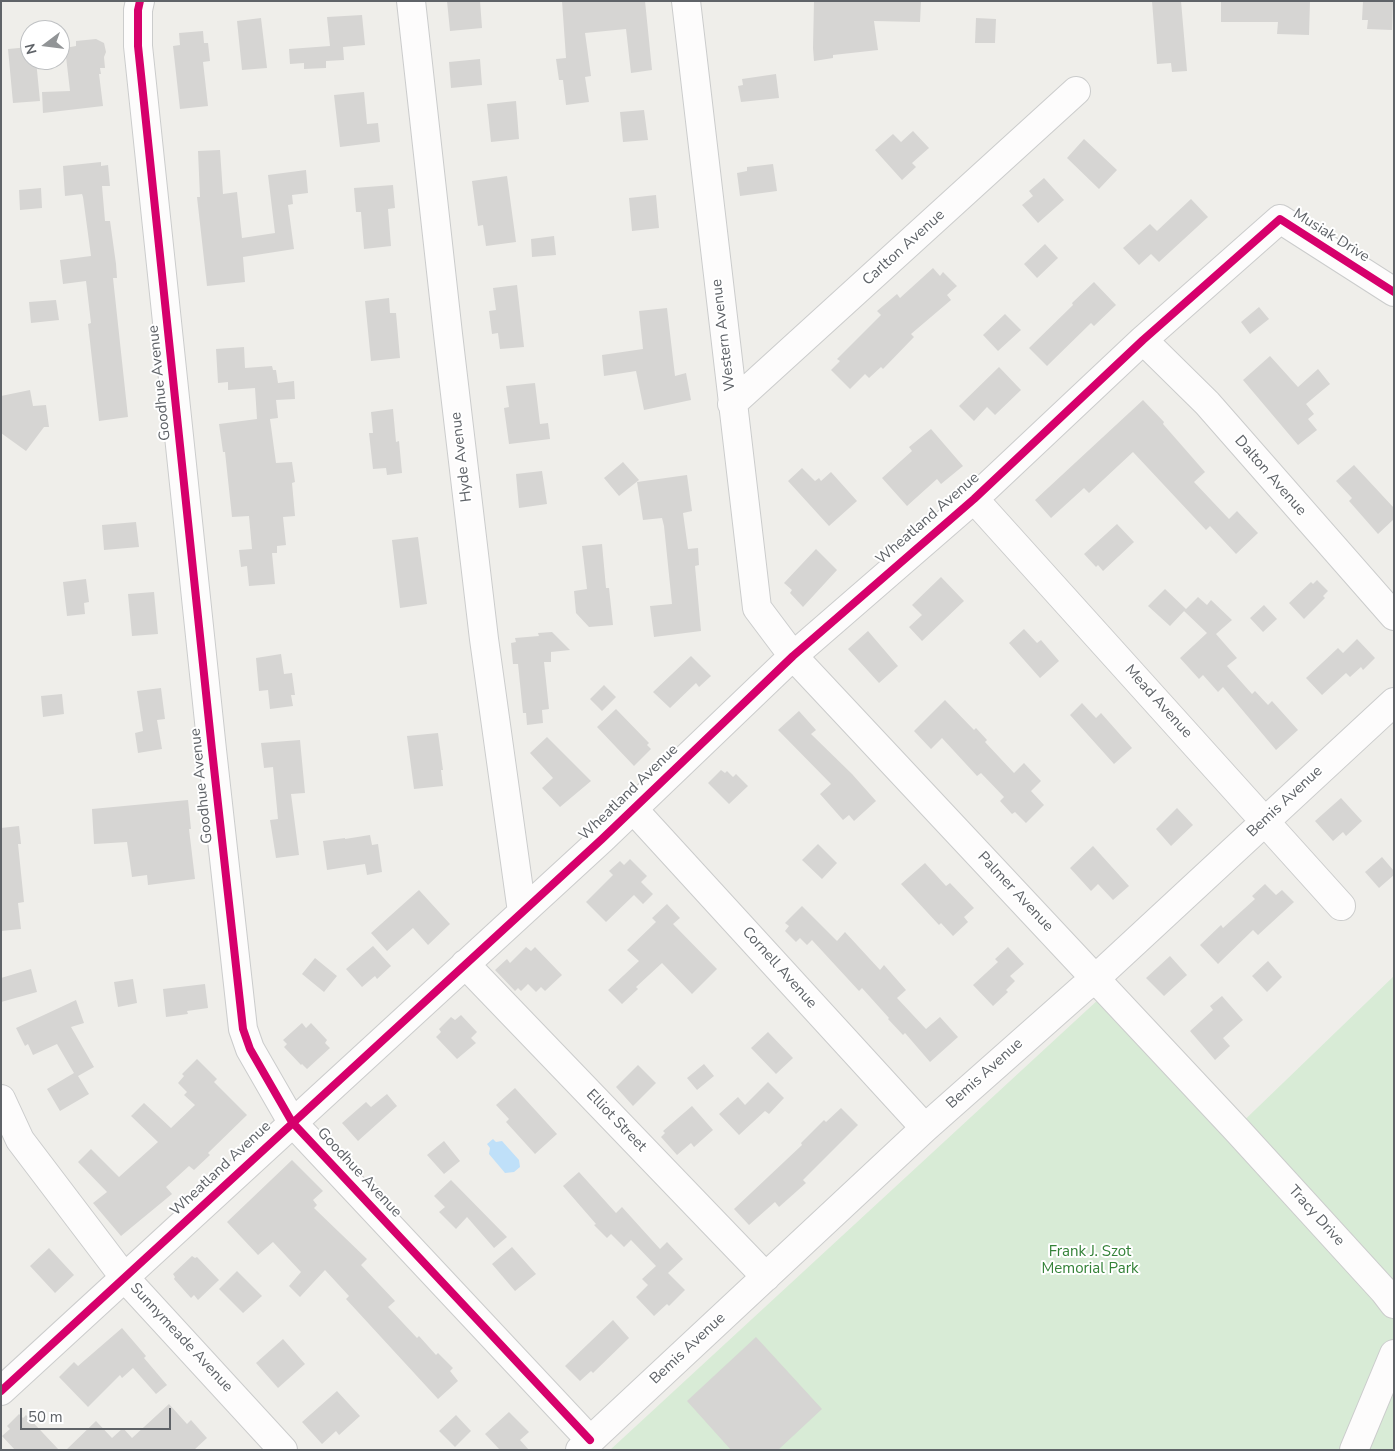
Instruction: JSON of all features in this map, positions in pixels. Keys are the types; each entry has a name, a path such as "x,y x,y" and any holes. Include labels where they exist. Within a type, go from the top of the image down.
{"street":[{"name":"Goodhue Avenue","path":"140,1 138,10 138,46 243,1029 250,1049 292,1122 585,1445"},
{"name":"Hyde Avenue","path":"411,1 446,324 480,610 522,912"},
{"name":"Western Avenue","path":"686,1 756,608 793,656"},
{"name":"Carlton Avenue","path":"732,404 1076,91"},
{"name":"Wheatland Avenue","path":"1,1391 522,912 793,656 974,499 1142,340 1280,219"},
{"name":"Musiak Drive","path":"1280,219 1394,292"},
{"name":"Dalton Avenue","path":"1142,340 1207,403 1394,616"},
{"name":"Mead Avenue","path":"974,499 1341,906"},
{"name":"Palmer Avenue","path":"793,656 1237,1130"},
{"name":"Bemis Avenue","path":"585,1445 925,1128 1096,978 1394,702"},
{"name":"Cornell Avenue","path":"633,808 925,1128"},
{"name":"Elliot Street","path":"465,964 766,1277"},
{"name":"Sunnymeade Avenue","path":"1,1099 20,1140 124,1277 283,1450"},
{"name":"Tracy Drive","path":"1237,1130 1384,1290 1394,1304"},
{"path":"1354,1450 1394,1354"}],"green space":[{"name":"Frank J. Szot Memorial Park","path":"1394,976 1394,1450 610,1450 1100,998 1229,1135"}],"water":[{"path":"493,1139 496,1142 502,1141 519,1160 520,1167 514,1172 505,1173 489,1154 490,1148 487,1144"}],"building":[{"path":"447,1 480,1 482,28 450,31"},
{"path":"562,1 645,1 652,70 631,73 626,29 585,33 591,76 585,77 589,102 566,105 563,80 559,80 556,59 566,58"},
{"path":"814,1 921,1 920,22 874,21 878,50 833,55 833,58 814,61"},
{"path":"1152,1 1181,1 1187,71 1172,72 1171,63 1157,64"},
{"path":"1221,1 1310,1 1309,35 1277,34 1278,22 1221,22"},
{"path":"1363,1 1393,1 1392,30 1367,29 1368,20 1362,20"},
{"path":"362,15 365,45 343,47 344,60 326,61 326,68 304,69 304,63 290,64 289,49 330,46 327,17"},
{"path":"261,18 267,68 242,70 237,21"},
{"path":"976,18 996,19 995,43 975,43"},
{"path":"203,31 204,43 208,43 210,61 203,62 208,106 180,109 173,46 180,45 179,33"},
{"path":"96,39 104,43 106,52 104,57 105,68 100,68 101,74 99,74 103,106 43,113 42,92 70,91 68,70 70,70 70,47 76,46 76,41"},
{"path":"20,48 20,70 37,70 40,101 13,103 8,49"},
{"path":"480,59 482,85 451,88 449,62"},
{"path":"776,74 779,98 741,102 738,86 743,85 742,79"},
{"path":"364,92 367,124 378,123 380,142 340,147 334,95"},
{"path":"516,101 519,139 491,142 487,104"},
{"path":"644,110 648,140 623,142 620,112"},
{"path":"913,131 929,148 912,163 916,167 902,180 875,150 893,134 901,142"},
{"path":"1084,139 1117,170 1099,189 1067,158"},
{"path":"220,150 223,194 237,192 242,238 275,233 268,175 306,170 308,193 292,195 293,204 288,205 294,249 243,257 245,282 207,286 197,197 200,197 198,151"},
{"path":"101,162 101,166 108,165 110,186 102,186 105,221 110,221 116,264 117,278 113,278 128,417 99,421 88,324 91,323 86,281 63,284 60,260 91,256 83,197 82,194 65,196 63,166"},
{"path":"773,164 777,191 740,196 737,173 747,171 747,167"},
{"path":"507,176 516,242 486,246 483,225 478,226 472,181"},
{"path":"1044,178 1064,200 1038,223 1022,205 1033,196 1029,191"},
{"path":"393,185 395,208 388,209 391,246 364,249 361,212 356,212 354,188"},
{"path":"41,188 42,208 20,210 19,190"},
{"path":"656,195 659,228 632,231 629,198"},
{"path":"1191,199 1208,217 1159,262 1151,254 1139,265 1123,248 1150,224 1157,231"},
{"path":"554,236 556,255 532,257 531,239"},
{"path":"1045,244 1058,258 1037,278 1024,264"},
{"path":"933,268 940,276 943,272 957,286 947,295 951,300 911,334 914,337 883,369 881,367 869,378 865,374 850,389 831,370 840,361 837,359 881,315 877,311 897,294 900,298"},
{"path":"1094,282 1116,305 1094,326 1091,323 1047,366 1029,348"},
{"path":"517,285 524,347 500,349 498,333 492,334 489,311 496,310 493,288"},
{"path":"389,298 390,313 396,313 400,358 371,361 365,301"},
{"path":"56,300 59,320 31,323 29,302"},
{"path":"1259,307 1269,319 1250,334 1241,322"},
{"path":"667,308 675,376 686,373 691,400 644,410 636,371 604,376 602,355 643,349 639,311"},
{"path":"1005,314 1021,330 998,351 983,335"},
{"path":"244,347 245,368 272,366 273,370 276,370 278,383 294,381 295,399 276,400 278,418 270,419 276,463 292,462 295,482 292,483 295,516 283,517 286,545 277,546 277,553 272,553 275,584 249,586 247,566 241,567 239,550 252,549 249,516 232,517 225,452 223,452 219,424 257,419 255,388 228,390 228,382 218,383 216,349"},
{"path":"1270,356 1298,387 1318,369 1330,384 1306,404 1314,414 1308,419 1317,430 1298,445 1243,380"},
{"path":"999,367 1021,390 995,415 987,407 974,421 959,406"},
{"path":"535,383 540,424 548,423 550,439 509,444 504,408 509,407 506,386"},
{"path":"30,390 33,406 46,405 49,427 44,427 26,451 1,433 1,396"},
{"path":"1143,400 1164,422 1163,424 1205,472 1194,482 1229,519 1237,511 1258,533 1236,554 1210,526 1206,530 1133,452 1089,493 1084,488 1051,518 1035,500"},
{"path":"393,409 396,442 399,441 402,473 387,475 386,468 373,469 369,433 373,433 371,412"},
{"path":"931,429 963,466 941,484 937,479 907,506 882,478 912,451 909,447"},
{"path":"623,462 639,480 619,496 604,478"},
{"path":"1354,465 1394,508 1394,519 1378,534 1349,501 1352,498 1336,481"},
{"path":"802,468 815,481 819,478 821,481 831,472 857,501 829,526 788,481"},
{"path":"542,471 547,504 519,508 516,474"},
{"path":"687,475 692,511 683,513 688,549 698,548 699,565 695,566 701,631 654,637 650,606 672,604 664,526 662,518 643,520 637,482"},
{"path":"136,522 139,547 104,550 102,525"},
{"path":"1117,524 1134,542 1103,571 1098,565 1096,567 1084,554"},
{"path":"418,537 427,604 400,608 392,540"},
{"path":"602,544 606,588 609,588 613,625 589,627 576,613 574,591 587,589 582,546"},
{"path":"816,549 837,570 803,607 790,593 792,590 784,583"},
{"path":"941,577 964,601 922,641 909,627 922,615 912,605"},
{"path":"86,579 89,602 84,603 85,614 67,616 63,582"},
{"path":"1317,580 1328,591 1323,596 1325,598 1304,619 1289,603 1311,582 1313,584"},
{"path":"1165,589 1186,609 1170,626 1148,606"},
{"path":"154,592 158,634 132,636 128,594"},
{"path":"1198,597 1207,605 1211,600 1232,620 1216,634 1237,658 1227,666 1252,694 1255,691 1268,705 1272,701 1298,730 1276,750 1223,687 1218,692 1203,675 1199,679 1180,658 1207,633 1184,611"},
{"path":"1264,605 1277,619 1263,632 1250,618"},
{"path":"1024,629 1037,643 1041,640 1059,661 1040,678 1009,643"},
{"path":"868,631 898,666 879,683 848,649"},
{"path":"552,632 570,650 551,652 551,662 544,662 549,709 542,710 543,723 527,725 526,713 523,713 518,664 513,664 511,643 516,642 515,638 539,636 538,633"},
{"path":"1357,639 1375,658 1363,670 1361,667 1350,677 1346,673 1322,695 1306,678 1338,648 1343,653"},
{"path":"281,654 284,674 292,673 295,695 291,695 293,706 270,709 268,690 259,691 256,658"},
{"path":"691,656 711,676 699,687 696,683 670,708 653,692"},
{"path":"604,685 616,697 602,711 590,699"},
{"path":"161,688 165,719 157,720 162,749 138,753 135,733 143,731 137,691"},
{"path":"62,694 64,714 43,717 41,696"},
{"path":"945,700 974,730 976,728 987,740 985,742 1014,773 1024,763 1041,781 1031,791 1044,805 1026,823 1015,812 1012,814 1000,801 1004,797 981,773 977,776 942,738 931,749 914,731"},
{"path":"1082,703 1096,718 1101,713 1132,748 1114,764 1070,715"},
{"path":"616,709 649,743 647,745 651,749 634,766 597,727"},
{"path":"799,711 816,730 811,734 852,774 876,801 854,821 849,815 843,820 820,794 831,784 778,730"},
{"path":"438,733 443,770 441,770 443,786 414,789 407,736"},
{"path":"547,737 591,781 560,807 542,788 553,778 530,753"},
{"path":"300,740 305,793 291,794 299,855 276,858 270,820 278,819 273,767 264,768 261,743"},
{"path":"721,770 725,773 727,771 733,777 736,774 748,786 729,804 708,783"},
{"path":"1341,798 1362,821 1346,836 1343,832 1333,841 1315,821"},
{"path":"188,800 191,829 189,829 195,879 148,885 147,875 132,877 127,842 94,844 92,809"},
{"path":"1177,808 1193,825 1171,846 1156,829"},
{"path":"19,826 21,844 18,844 24,902 18,903 21,929 1,931 1,828"},
{"path":"370,835 372,845 378,844 382,872 367,875 365,864 327,870 323,841"},
{"path":"818,844 837,863 822,879 802,860"},
{"path":"1093,846 1129,886 1113,900 1098,884 1091,891 1070,868"},
{"path":"1382,857 1394,871 1394,875 1379,888 1365,872"},
{"path":"630,859 647,876 641,882 653,894 643,904 634,895 606,922 586,902 613,875 609,871 620,861 624,865"},
{"path":"925,863 946,886 950,883 974,908 964,917 968,922 953,936 941,923 939,925 901,884"},
{"path":"1265,884 1276,895 1282,890 1294,902 1258,935 1253,930 1218,964 1200,945 1221,925 1223,928 1255,899 1252,896"},
{"path":"419,890 450,924 428,945 413,928 387,951 371,933"},
{"path":"667,904 680,918 673,924 717,969 692,994 662,963 636,987 638,989 622,1004 608,990 639,961 627,950 656,922 652,918"},
{"path":"802,906 837,941 845,932 880,970 884,965 906,990 897,998 926,1029 940,1017 958,1037 930,1062 905,1033 903,1035 888,1019 862,988 859,991 812,940 807,945 800,938 796,942 785,931 789,926 785,923"},
{"path":"373,946 391,966 377,979 375,976 362,987 346,969"},
{"path":"526,947 531,951 535,947 562,975 545,991 541,987 536,992 528,984 521,991 518,988 515,991 495,970 507,959 510,963"},
{"path":"1008,947 1024,964 1010,976 1015,981 1006,990 1008,992 993,1006 973,985 998,962 995,959"},
{"path":"1170,956 1187,975 1164,996 1146,978"},
{"path":"315,958 337,976 324,992 302,974"},
{"path":"1268,961 1282,977 1267,992 1252,976"},
{"path":"31,969 37,992 1,1002 1,978"},
{"path":"133,979 137,1003 118,1007 114,982"},
{"path":"205,984 208,1008 187,1011 188,1014 166,1017 163,989"},
{"path":"1222,996 1243,1020 1223,1038 1230,1046 1215,1060 1190,1031 1213,1010 1210,1006"},
{"path":"76,1000 84,1023 71,1027 94,1067 78,1076 89,1094 60,1111 47,1089 74,1073 57,1044 33,1055 28,1044 25,1046 16,1028"},
{"path":"461,1015 477,1032 471,1038 476,1043 457,1059 436,1037 441,1032 439,1029 451,1017 455,1020"},
{"path":"302,1023 306,1028 311,1023 327,1040 325,1043 330,1048 307,1069 284,1047 287,1044 283,1040"},
{"path":"768,1032 793,1058 776,1074 751,1048"},
{"path":"197,1059 217,1079 214,1082 247,1115 208,1153 210,1155 194,1170 189,1166 166,1187 172,1194 121,1236 93,1203 107,1192 78,1162 91,1149 119,1177 158,1142 131,1116 144,1103 171,1128 195,1105 184,1095 187,1092 178,1083 184,1076 182,1074"},
{"path":"704,1064 714,1076 697,1090 687,1078"},
{"path":"638,1065 656,1083 633,1106 616,1087"},
{"path":"768,1082 784,1098 769,1114 765,1111 739,1135 719,1114 738,1097 745,1105"},
{"path":"515,1088 557,1134 535,1154 506,1122 509,1119 496,1105"},
{"path":"387,1094 397,1106 358,1141 342,1123 366,1102 371,1107"},
{"path":"692,1106 713,1130 694,1147 691,1143 677,1155 661,1137 665,1133 663,1131"},
{"path":"841,1108 858,1125 803,1180 806,1183 779,1207 775,1202 749,1225 734,1209 802,1145 801,1143 824,1120 826,1122"},
{"path":"444,1141 460,1161 444,1174 427,1155"},
{"path":"292,1160 323,1191 313,1200 317,1205 314,1208 367,1259 361,1265 395,1301 388,1307 417,1338 419,1336 436,1355 438,1353 453,1368 450,1371 458,1381 438,1399 346,1299 349,1296 325,1270 300,1297 289,1286 301,1272 273,1242 258,1255 227,1222"},
{"path":"579,1172 616,1213 622,1207 660,1249 667,1242 683,1259 668,1273 685,1290 669,1306 667,1304 654,1316 636,1297 648,1285 642,1279 656,1266 631,1240 624,1247 611,1234 607,1238 594,1225 596,1224 563,1186"},
{"path":"451,1180 507,1237 494,1248 467,1217 456,1229 439,1212 445,1207 434,1196"},
{"path":"512,1247 536,1274 515,1291 492,1264"},
{"path":"49,1248 74,1275 55,1293 30,1266"},
{"path":"192,1256 197,1257 219,1280 198,1300 194,1295 191,1298 174,1279 173,1274"},
{"path":"237,1271 262,1296 243,1313 219,1289"},
{"path":"613,1320 629,1338 593,1373 591,1371 580,1381 565,1366"},
{"path":"122,1328 167,1385 156,1394 133,1368 122,1378 120,1375 88,1407 59,1377 74,1362 78,1366"},
{"path":"756,1337 822,1409 778,1450 731,1450 687,1401"},
{"path":"283,1339 305,1364 278,1388 256,1363"},
{"path":"337,1391 360,1416 339,1435 336,1431 322,1444 302,1422"},
{"path":"169,1404 187,1424 191,1420 207,1438 194,1450 66,1450 96,1421 112,1438 123,1428 132,1438"},
{"path":"509,1412 529,1432 520,1440 529,1450 500,1450 485,1434"},
{"path":"19,1414 23,1418 26,1415 59,1450 15,1450 2,1436 10,1429 7,1426"},
{"path":"456,1415 471,1431 455,1447 439,1431"}],"cycle path":[{"path":"140,1 138,10 138,46 243,1029 250,1049 292,1122 590,1440"},
{"path":"1,1391 602,839 793,656 974,499 1143,340 1280,219 1394,292"}]}
